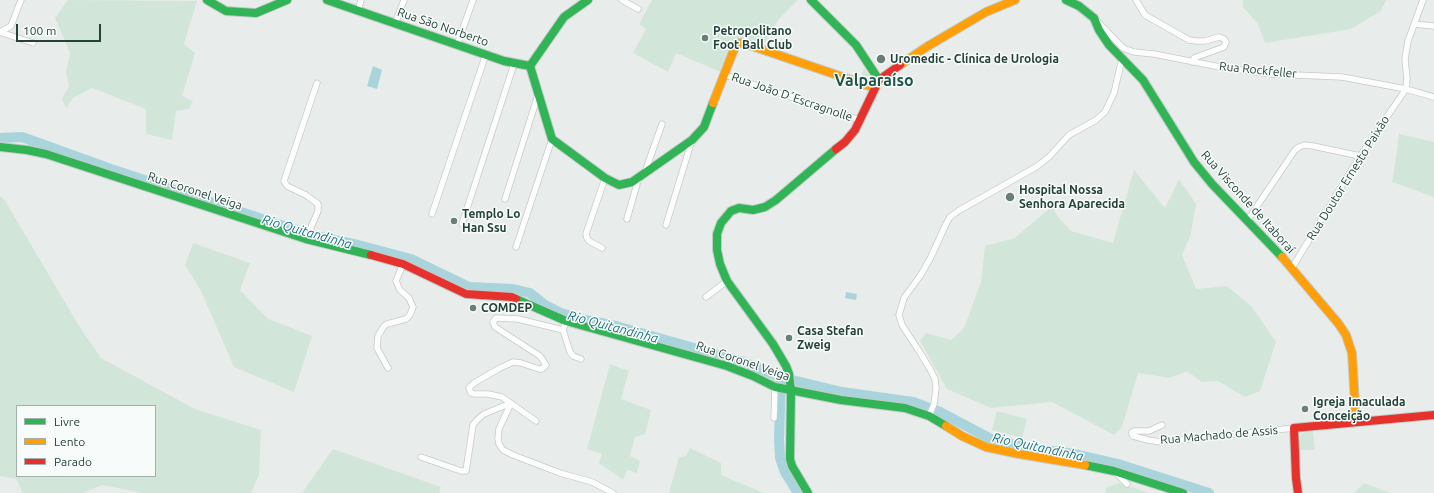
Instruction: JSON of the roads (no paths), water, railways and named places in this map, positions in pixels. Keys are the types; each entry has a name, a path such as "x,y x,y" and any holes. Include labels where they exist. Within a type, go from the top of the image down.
{"street":[{"path":"0,32 11,26 21,0"},
{"path":"207,0 226,10 256,13 287,0"},
{"name":"Rua São Norberto","path":"327,0 514,64 530,66"},
{"path":"358,11 361,0"},
{"path":"395,24 404,0"},
{"path":"458,45 473,0"},
{"path":"516,247 552,139 530,66 564,17 588,0"},
{"path":"622,0 638,9"},
{"path":"812,0 848,37 879,80"},
{"path":"808,493 792,466 790,459 791,391 789,374 774,344 727,281 720,264 717,250 717,234 725,217 731,211 739,208 753,210 765,207 776,200 845,142 860,120 879,80 928,46 953,31 986,12 1015,0"},
{"name":"Rua Visconde de Itaboraí","path":"1066,0 1078,6 1094,18 1104,37 1114,51 1142,80 1194,162 1212,184 1292,268 1346,334 1352,353 1356,421"},
{"path":"1136,0 1145,16 1189,40 1205,41 1219,37 1224,39 1226,42 1224,47 1194,58 1192,62"},
{"path":"1406,89 1407,79 1405,59 1408,41 1423,0"},
{"name":"Rua Rockfeller","path":"1094,18 1119,44 1127,50 1271,74 1342,77 1406,89 1434,97"},
{"path":"1414,24 1434,26"},
{"path":"0,32 32,42"},
{"path":"552,139 605,178 623,185 632,182 692,140 704,127 736,47 739,43 743,43 875,88"},
{"path":"432,214 486,54"},
{"path":"929,416 934,404 936,388 930,369 902,325 899,315 904,298 930,259 950,217 1036,167 1049,157 1069,135 1096,120 1106,112 1114,93 1122,59"},
{"path":"462,224 514,64"},
{"name":"Rua João D´Escragnolle","path":"725,74 860,120"},
{"path":"306,240 318,211 318,204 306,195 287,186 284,181 317,82"},
{"name":"Rua Doutor Ernesto Paixão","path":"1292,268 1360,156 1406,89"},
{"path":"505,199 539,93"},
{"path":"627,218 642,174 662,124"},
{"path":"666,225 692,140"},
{"path":"1247,221 1295,150 1299,147 1304,145 1313,146 1360,156"},
{"name":"Rua Coronel Veiga","path":"0,147 46,154 306,240 370,254 403,264 466,294 512,297 566,321 727,366 753,376 775,387 841,400 905,408 929,416 962,436 986,447 1114,471 1183,493"},
{"path":"602,248 589,241 586,234 605,178"},
{"path":"388,368 378,348 378,336 387,324 406,319 410,315 413,307 409,298 400,290 396,281 403,264"},
{"path":"706,298 727,281"},
{"path":"536,421 502,397 488,394 474,394 471,393 469,388 474,383 514,362 539,369 542,369 546,365 540,356 495,327 493,322 494,320 500,318 518,319 563,330"},
{"path":"566,321 563,330 570,352 573,356 581,359"},
{"path":"774,418 775,387"},
{"path":"421,457 461,471 466,471 473,425 484,414 511,403"},
{"path":"511,403 499,430 499,444 503,450 560,473 592,482 613,493"},
{"path":"1298,493 1294,428 1356,421 1434,416"},
{"name":"Rua Machado de Assis","path":"1162,425 1149,431 1134,431 1132,434 1133,436 1161,442 1294,428"},
{"path":"1114,471 1127,484"}],"water":[{"path":"373,66 382,70 377,89 367,86"},
{"path":"846,292 857,294 856,300 845,298"}],"waterway":[{"name":"Rio Quitandinha","path":"0,138 22,137 111,169 271,222 320,237 411,259 469,287 513,289 530,293 545,305 561,313 580,319 616,326 740,361 784,378 842,392 913,402 940,412 993,440 1029,448 1075,454 1118,464 1209,493"},
{"path":"781,380 779,439 780,458 785,472 798,493"}],"place":[{"name":"Petropolitano Foot Ball Club","path":"705,38"},
{"name":"Uromedic - Clínica de Urologia","path":"881,59"},
{"name":"Hospital Nossa Senhora Aparecida","path":"1010,197"},
{"name":"Templo Lo Han Ssu","path":"454,221"},
{"name":"COMDEP","path":"473,308"},
{"name":"Casa Stefan Zweig","path":"789,338"},
{"name":"Igreja Imaculada Conceição","path":"1305,409"}],"district":[{"name":"Valparaíso","path":"874,81"}]}
